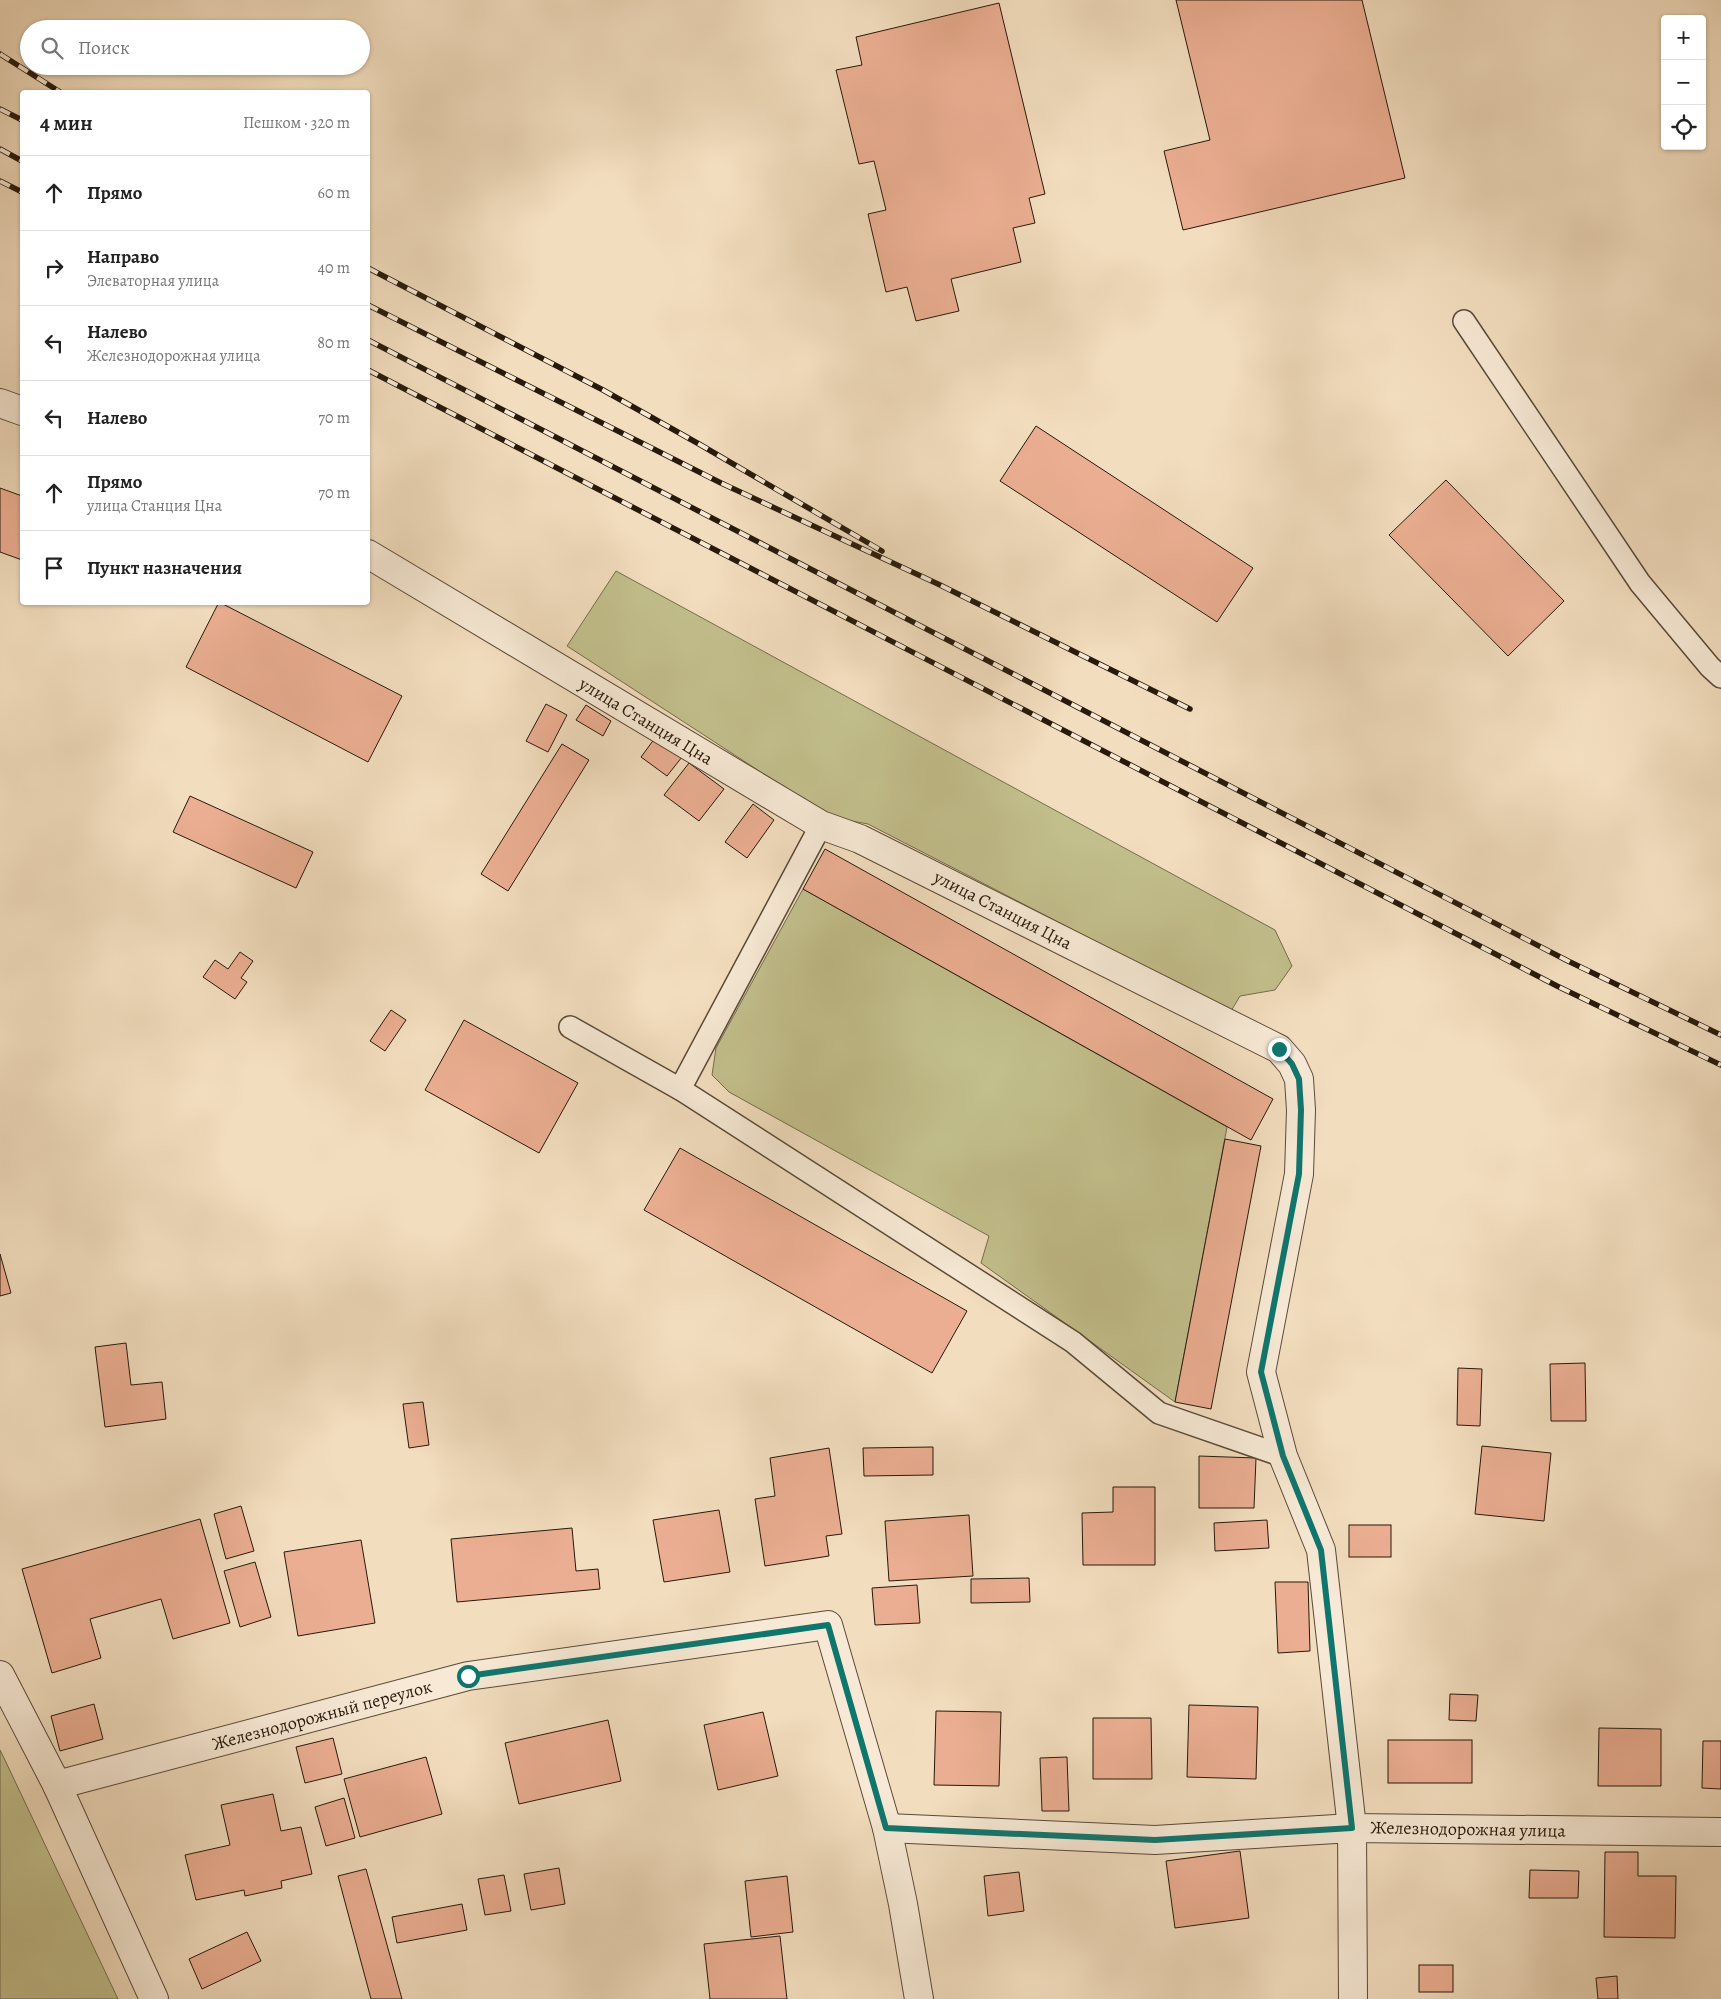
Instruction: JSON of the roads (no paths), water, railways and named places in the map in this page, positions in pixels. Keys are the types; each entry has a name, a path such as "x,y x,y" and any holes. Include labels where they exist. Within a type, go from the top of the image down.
{"street":[{"path":"0,403 20,410"},
{"name":"улица Станция Цна","path":"370,555 821,825 860,839 1279,1049 1292,1064 1299,1079 1301,1110 1299,1174 1261,1372 1283,1456 1321,1550 1352,1828 1353,1999"},
{"name":"Железнодорожный переулок","path":"57,1785 468,1676 828,1625 886,1828"},
{"path":"0,1675 57,1785 154,1999"},
{"path":"886,1828 903,1904 919,1999"},
{"name":"Железнодорожная улица","path":"886,1828 1155,1840 1352,1828 1721,1832"}],"lane":[{"path":"1464,321 1640,583 1710,667 1721,676"},
{"path":"680,1089 821,825"},
{"path":"570,1027 680,1089 1073,1342 1159,1413 1283,1456"}],"railway":[{"path":"0,54 20,67"},
{"path":"33,75 57,90"},
{"path":"0,109 20,119"},
{"path":"0,149 20,160"},
{"path":"0,181 20,191"},
{"path":"370,269 603,390 882,551"},
{"path":"370,306 721,483 938,584 1190,709"},
{"path":"370,341 1568,961 1721,1035"},
{"path":"370,371 1557,986 1721,1065"}]}
